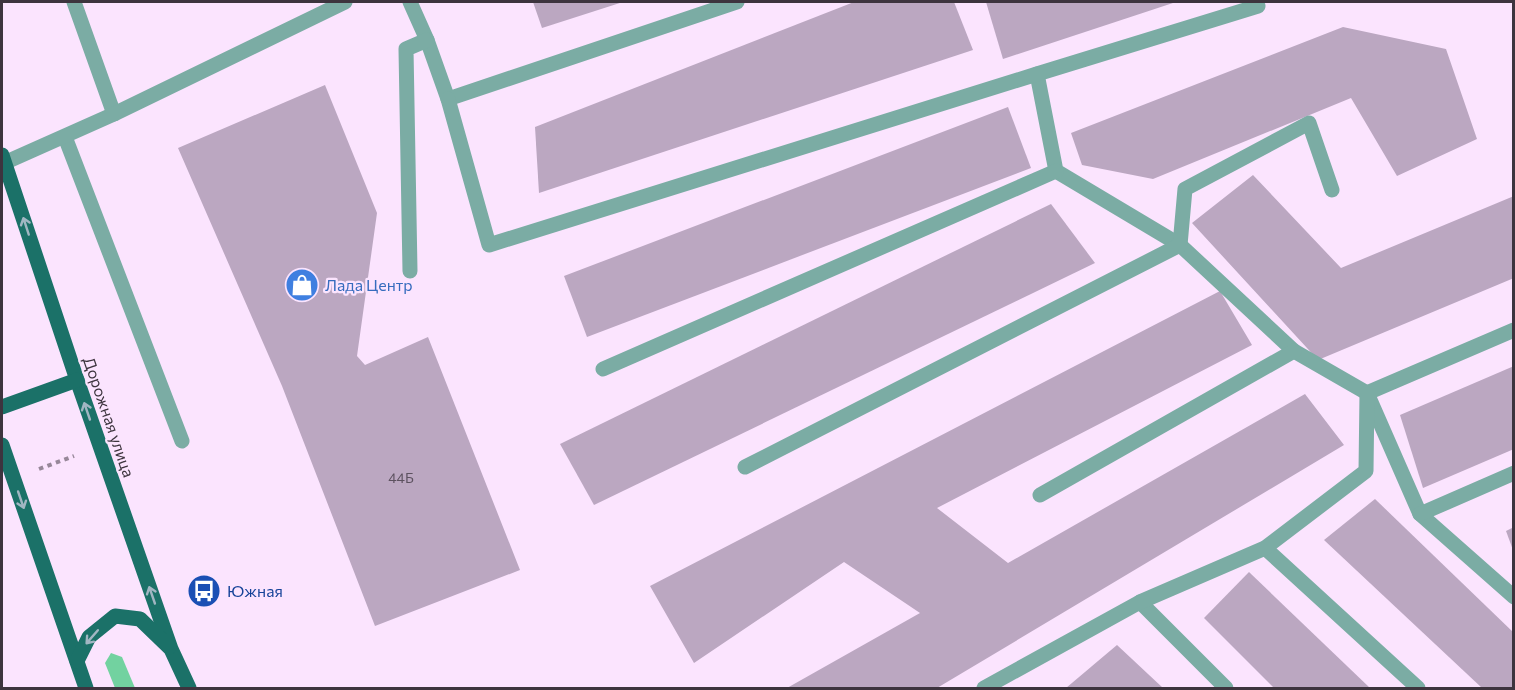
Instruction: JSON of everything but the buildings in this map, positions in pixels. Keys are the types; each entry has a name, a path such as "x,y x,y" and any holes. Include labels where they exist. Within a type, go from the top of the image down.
{"main road":[{"name":"Дорожная улица","path":"2,160 76,380 171,649 189,688"},
{"path":"2,407 76,380"},
{"path":"2,445 86,688"},
{"path":"77,661 89,637 115,616 140,619 171,649"}],"street":[{"path":"74,2 114,114"},
{"path":"2,160 65,137 345,2"},
{"path":"410,2 427,40 448,99 489,245 1258,6"},
{"path":"448,99 737,2"},
{"path":"411,271 405,50 427,40"},
{"path":"1037,74 1056,171 1180,245 1294,351 1367,393 1420,514 1514,597"},
{"path":"1180,245 1185,189 1309,123 1332,190"},
{"path":"65,137 182,441"},
{"path":"603,369 1056,171"},
{"path":"745,467 1180,245"},
{"path":"1367,393 1514,330"},
{"path":"1040,495 1294,351"},
{"path":"984,688 1004,685 1140,602 1265,548 1366,471 1367,393"},
{"path":"1420,514 1514,473"},
{"path":"1265,548 1418,688"},
{"path":"1140,602 1226,688"}],"path":[{"path":"14,478 100,446"}],"green space":[{"path":"111,653 122,657 135,688 115,688 105,663"}],"place":[{"name":"Лада Центр","path":"302,285"},
{"name":"Южная","path":"204,591"}]}
